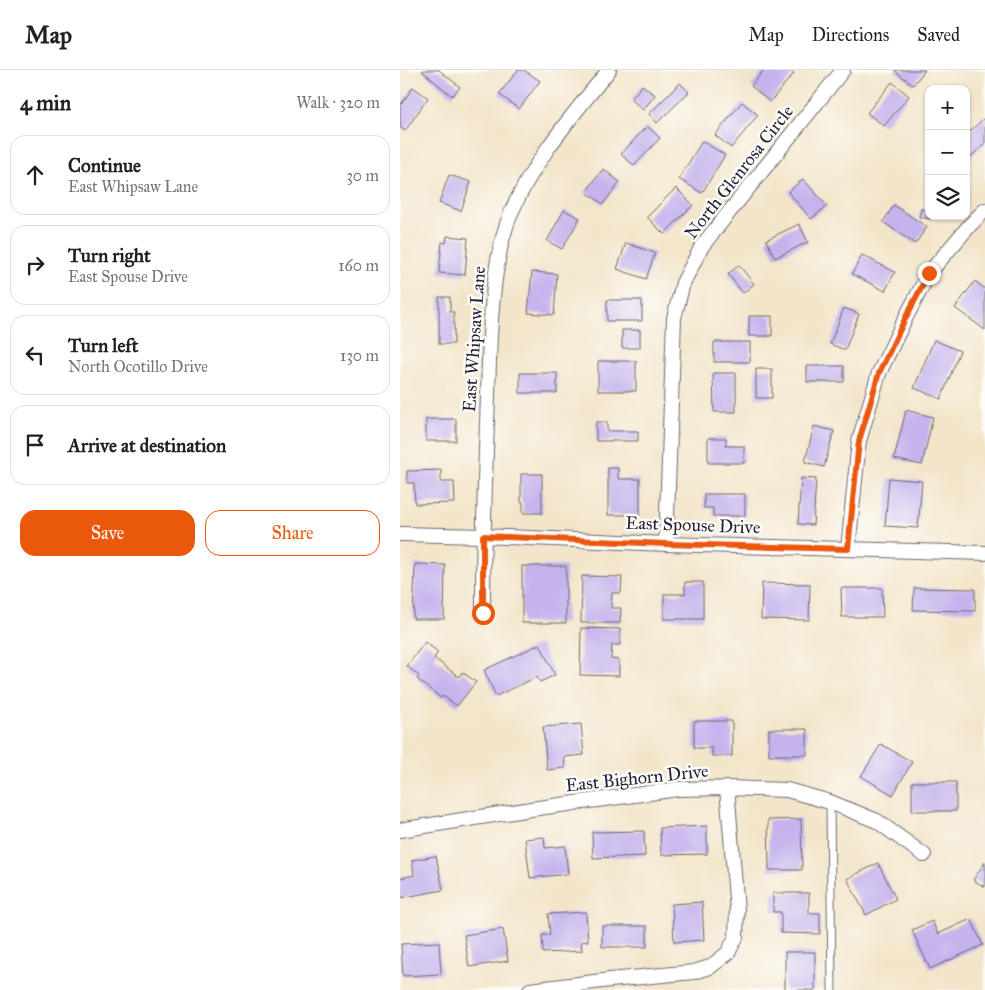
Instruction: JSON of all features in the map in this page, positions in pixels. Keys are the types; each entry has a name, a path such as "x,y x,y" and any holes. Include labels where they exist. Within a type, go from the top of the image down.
{"street":[{"name":"East Whipsaw Lane","path":"483,613 483,536 490,328 500,245 510,215 523,187 556,136 610,70"},
{"name":"North Glenrosa Circle","path":"666,544 674,318 683,283 702,246 843,70"},
{"path":"848,549 859,441 879,373 929,273 985,210"},
{"name":"East Spouse Drive","path":"400,534 985,554"},
{"path":"530,990 694,972 710,967 728,952 736,937 737,910 727,788"},
{"name":"East Bighorn Drive","path":"400,830 531,809 678,789 787,790 830,802 877,821 924,855"}],"lane":[{"path":"830,802 832,990"}],"building":[{"path":"423,70 439,70 460,87 452,96"},
{"path":"518,70 524,70 540,81 519,109 499,94"},
{"path":"764,70 790,70 794,73 770,102 751,86"},
{"path":"894,70 925,70 913,85"},
{"path":"892,82 909,96 884,126 867,113"},
{"path":"680,83 689,92 657,123 649,114"},
{"path":"642,85 655,95 643,110 631,99"},
{"path":"413,87 428,98 405,131 400,127 400,106"},
{"path":"742,102 758,115 731,148 715,135"},
{"path":"985,117 985,144 970,157 970,131"},
{"path":"647,126 660,138 634,166 621,154"},
{"path":"702,141 725,155 702,193 679,179"},
{"path":"603,169 620,182 603,204 586,192"},
{"path":"449,175 471,182 461,211 439,203"},
{"path":"803,179 827,206 811,219 788,192"},
{"path":"676,188 693,205 664,234 647,217"},
{"path":"894,205 927,227 915,244 883,222"},
{"path":"921,209 925,210 925,218 919,217"},
{"path":"564,210 580,218 562,249 547,241"},
{"path":"799,224 808,242 775,258 766,240"},
{"path":"447,236 468,238 465,275 439,273 442,242 446,243"},
{"path":"626,243 655,253 646,279 617,269"},
{"path":"862,255 895,272 885,291 852,274"},
{"path":"739,265 754,284 743,293 728,274"},
{"path":"532,272 557,274 554,315 528,313"},
{"path":"975,281 985,289 985,330 955,308"},
{"path":"439,297 450,297 450,312 454,312 454,344 439,344"},
{"path":"607,300 642,300 642,321 607,321"},
{"path":"844,308 859,314 845,350 830,344"},
{"path":"749,316 772,316 772,336 749,336"},
{"path":"622,330 640,330 640,348 622,348"},
{"path":"934,340 960,351 941,399 914,388"},
{"path":"714,342 750,342 750,362 714,362"},
{"path":"598,361 636,361 636,391 598,391"},
{"path":"807,366 844,366 844,382 807,382"},
{"path":"756,369 772,369 772,398 756,398"},
{"path":"520,373 557,373 557,393 520,393"},
{"path":"713,373 736,373 736,412 714,412"},
{"path":"906,410 933,417 922,465 894,459"},
{"path":"426,419 456,419 456,441 426,441"},
{"path":"596,422 607,422 607,431 638,431 638,441 596,441"},
{"path":"814,426 834,431 824,467 805,462"},
{"path":"708,438 726,438 726,446 744,446 744,463 708,463"},
{"path":"608,468 618,468 618,479 640,479 640,515 608,515"},
{"path":"441,470 441,482 454,482 455,503 415,504 414,483 407,483 407,471"},
{"path":"521,474 542,474 542,513 523,513"},
{"path":"801,478 816,479 813,525 798,524"},
{"path":"889,478 922,481 918,528 885,526"},
{"path":"704,494 745,494 745,516 713,516 713,508 704,508"},
{"path":"415,564 445,565 444,619 413,619"},
{"path":"522,566 566,566 566,623 522,623"},
{"path":"582,576 622,577 621,593 612,593 611,608 621,608 620,623 581,623"},
{"path":"685,582 703,582 703,619 664,619 664,594 685,594"},
{"path":"762,583 810,584 809,620 761,619"},
{"path":"841,588 882,588 883,617 842,617"},
{"path":"914,588 975,589 975,611 913,610"},
{"path":"581,628 620,629 620,645 612,645 611,659 619,660 619,676 580,675"},
{"path":"425,642 438,652 434,658 459,677 462,672 476,682 457,706 443,696 441,698 417,679 419,676 407,666"},
{"path":"540,644 555,675 540,682 537,677 496,696 484,670"},
{"path":"694,721 732,721 732,756 712,756 712,748 694,748"},
{"path":"581,724 584,755 564,757 565,768 547,770 543,727"},
{"path":"769,729 807,729 807,755 769,755"},
{"path":"881,744 912,762 893,795 861,776"},
{"path":"912,782 956,782 956,811 912,811"},
{"path":"801,819 802,870 769,870 768,820"},
{"path":"707,826 707,854 661,855 660,828"},
{"path":"644,831 645,856 593,858 592,832"},
{"path":"544,837 545,848 565,846 568,874 530,878 525,839"},
{"path":"436,856 443,890 400,898 400,878 414,875 412,860"},
{"path":"985,862 985,887 973,880"},
{"path":"878,863 896,899 866,915 847,879"},
{"path":"773,893 809,893 809,913 820,913 820,934 781,933 781,912 773,912"},
{"path":"702,902 704,940 674,942 672,904"},
{"path":"586,912 588,941 581,942 582,951 543,953 542,935 550,935 548,914"},
{"path":"971,919 983,945 930,969 912,930 932,921 938,934"},
{"path":"602,926 647,926 647,947 602,947"},
{"path":"503,929 508,961 469,967 464,935"},
{"path":"439,942 441,974 403,976 401,944"},
{"path":"785,952 815,952 815,990 785,990"}],"route":[{"path":"483,613 483,536 848,549 859,441 879,373 929,273"}]}
